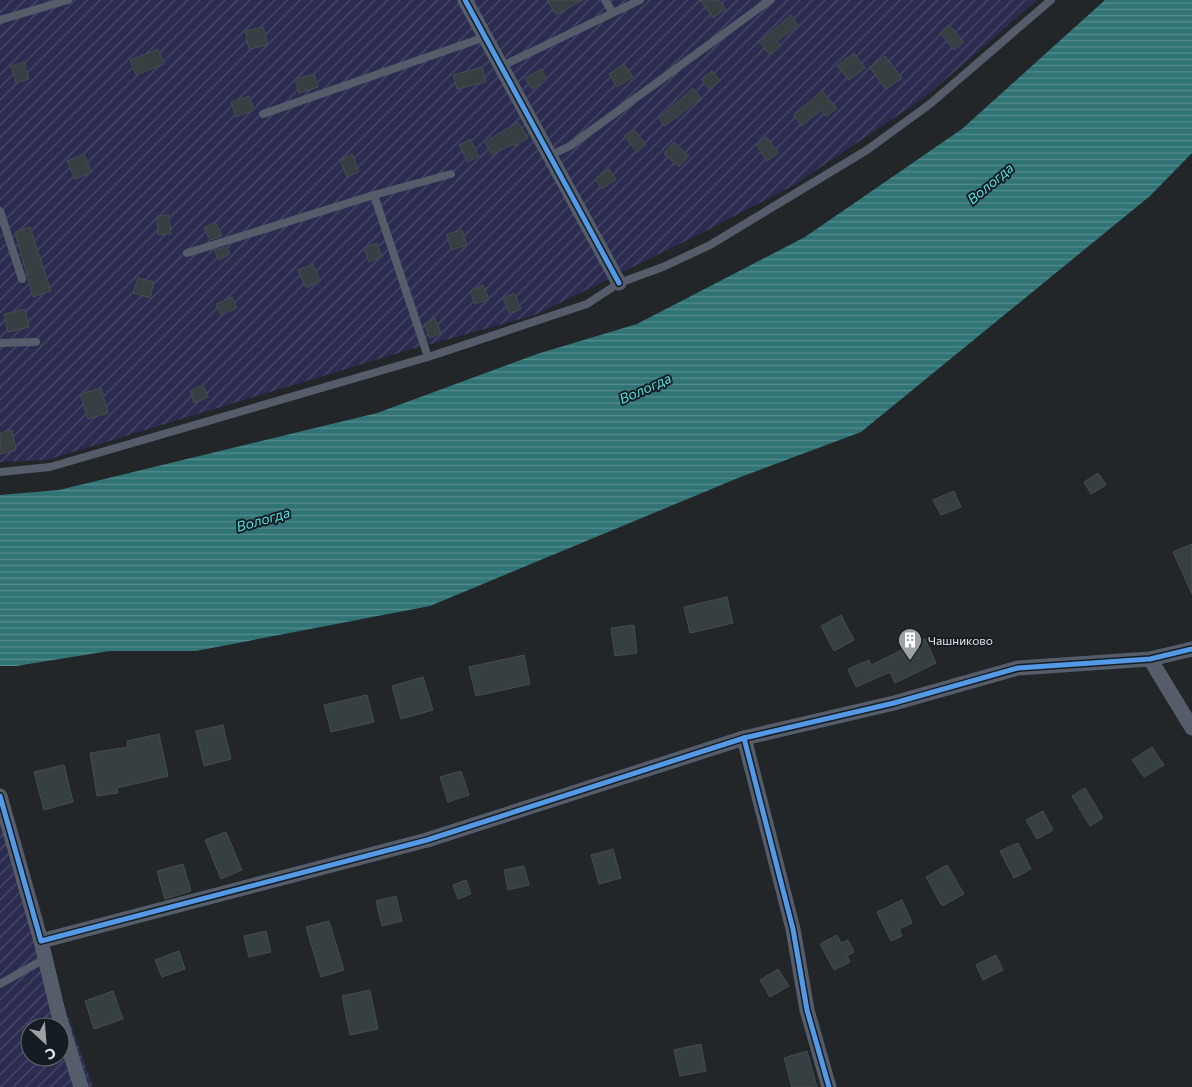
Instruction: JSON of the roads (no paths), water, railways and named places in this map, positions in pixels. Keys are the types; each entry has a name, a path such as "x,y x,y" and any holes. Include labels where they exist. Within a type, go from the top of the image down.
{"street":[{"path":"464,0 551,155 619,283"},
{"path":"41,942 427,840 744,738 894,703 1018,668 1150,659 1192,649"},
{"path":"1150,659 1192,728"},
{"path":"744,738 793,929 807,1010 829,1087"},
{"path":"0,796 46,958 59,1016 81,1087"}],"lane":[{"path":"0,20 68,0"},
{"path":"605,0 612,12"},
{"path":"502,66 640,0"},
{"path":"551,155 570,146 770,0"},
{"path":"0,472 50,467 428,357 587,304 619,283 663,267 710,244 867,150 930,104 1051,0"},
{"path":"264,114 486,37"},
{"path":"187,253 374,195 450,174"},
{"path":"374,195 428,357"},
{"path":"0,211 22,279"},
{"path":"0,343 36,342"},
{"path":"0,984 46,958"}],"water":[{"name":"Вологда","path":"1105,0 1192,0 1192,153 1150,196 861,432 738,478 430,606 196,651 109,651 16,666 0,666 0,495 59,490 377,413 537,354 637,324 805,237 962,129"}],"place":[{"name":"Чашниково","path":"910,661"}]}
